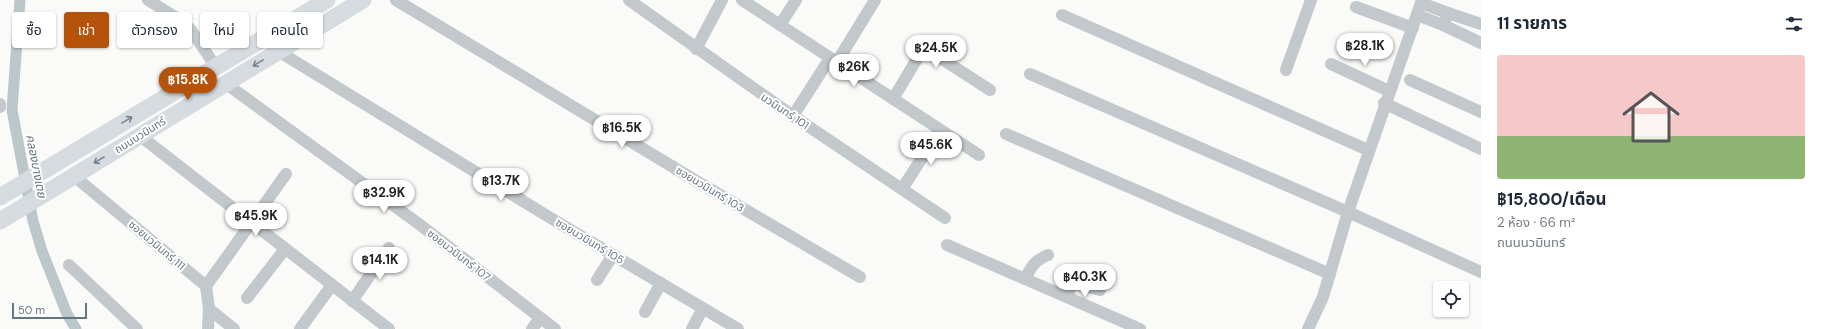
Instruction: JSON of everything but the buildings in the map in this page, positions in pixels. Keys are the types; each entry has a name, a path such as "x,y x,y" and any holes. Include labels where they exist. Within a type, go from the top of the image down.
{"main road":[{"name":"ถนนนวมินทร์","path":"4,194 327,0"},
{"name":"ถนนนวมินทร์","path":"0,221 363,0"}],"street":[{"path":"148,0 180,20 191,30 216,67"},
{"name":"ซอยนวมินทร์ 103","path":"396,0 698,182 860,277"},
{"name":"นวมินทร์ 101","path":"629,0 696,49 793,116 945,218"},
{"path":"696,49 722,0"},
{"path":"742,0 979,155"},
{"path":"780,25 796,0"},
{"path":"793,116 876,0"},
{"path":"1286,70 1311,0"},
{"path":"1308,329 1323,297 1368,150 1384,103 1413,28 1421,1 1448,13 1481,24"},
{"path":"1356,7 1413,28"},
{"path":"1443,25 1448,13"},
{"path":"1062,15 1368,150"},
{"path":"1417,16 1443,25 1481,43"},
{"path":"893,99 920,54 928,50 990,90"},
{"name":"ซอยนวมินทร์ 105","path":"278,51 612,255 738,329"},
{"path":"1331,64 1389,91"},
{"path":"1030,74 1348,212 1481,272"},
{"path":"1410,80 1481,112"},
{"name":"ซอยนวมินทร์ 107","path":"225,83 419,224 555,329"},
{"path":"1384,103 1481,149"},
{"path":"902,189 940,130"},
{"path":"1006,134 1330,274"},
{"path":"139,135 389,329"},
{"path":"208,329 209,309 206,286 286,174"},
{"name":"ซอยนวมินทร์ 111","path":"74,176 206,286"},
{"path":"948,245 1140,329"},
{"path":"247,298 285,248"},
{"path":"352,301 389,248"},
{"path":"597,280 612,255"},
{"path":"1025,279 1034,262 1048,255"},
{"path":"69,264 137,329"},
{"path":"645,312 661,283"},
{"path":"300,329 332,284"},
{"path":"1066,296 1076,284 1100,290"},
{"path":"692,329 703,308"},
{"path":"209,309 234,329"},
{"path":"532,329 540,318"}],"waterway":[{"name":"คลองบางเตย","path":"20,0 12,110 33,221 42,251 67,314 76,329"}]}
